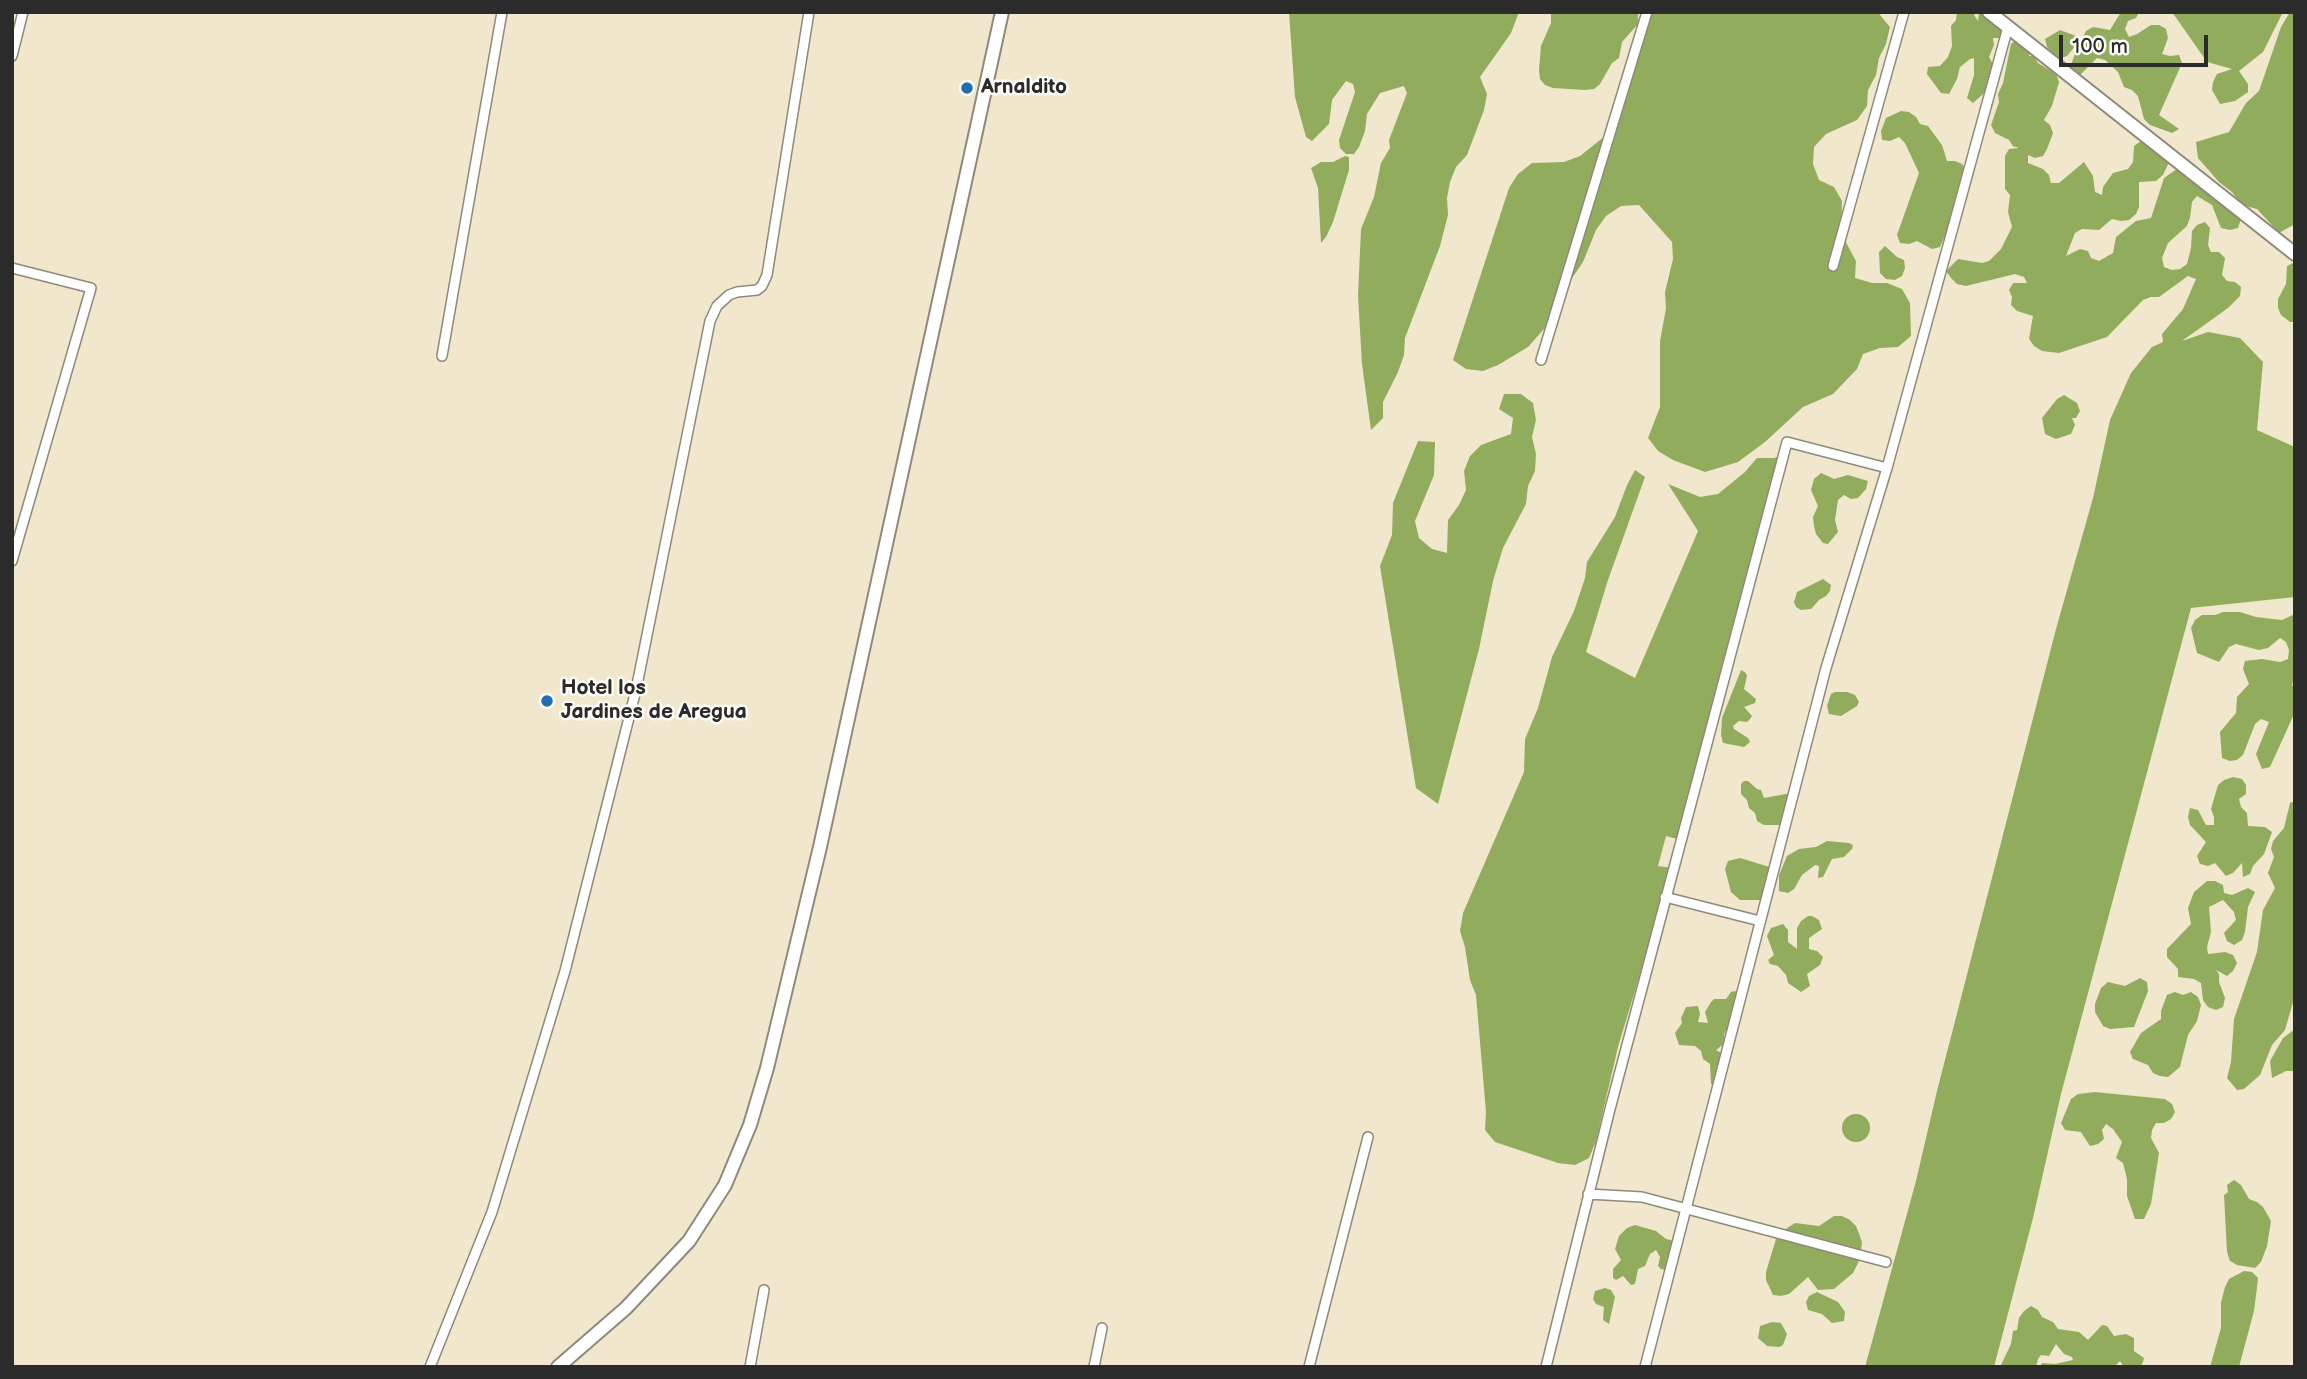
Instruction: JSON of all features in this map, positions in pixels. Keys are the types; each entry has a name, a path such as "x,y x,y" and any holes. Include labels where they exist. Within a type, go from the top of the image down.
{"street":[{"path":"12,56 23,12"},
{"path":"442,356 502,12"},
{"path":"430,1367 492,1212 565,971 636,690 710,321 723,299 737,292 757,290 767,275 809,12"},
{"path":"558,1367 626,1308 689,1241 725,1185 750,1125 767,1068 820,847 1002,12"},
{"path":"1541,360 1647,12"},
{"path":"1833,266 1904,12"},
{"path":"1989,12 2295,254"},
{"path":"1645,1367 1826,668 1887,468 2008,27"},
{"path":"12,268 91,288 17,530 12,561"},
{"path":"1546,1367 1665,897 1787,442 1887,468"},
{"path":"1665,897 1760,921"},
{"path":"1309,1367 1368,1137"},
{"path":"1588,1194 1624,1194 1686,1208 1886,1262"},
{"path":"750,1367 764,1290"},
{"path":"1094,1367 1102,1328"}],"green space":[{"path":"1289,12 1519,12 1511,33 1480,77 1487,94 1484,110 1467,155 1456,167 1450,182 1448,215 1440,246 1405,338 1404,355 1398,372 1383,402 1383,418 1371,430 1362,364 1358,296 1361,229 1374,197 1381,163 1390,148 1389,140 1407,93 1404,86 1380,93 1367,114 1359,147 1354,154 1346,154 1340,148 1339,140 1355,92 1353,84 1346,81 1332,100 1329,124 1312,141 1306,137 1295,97"},
{"path":"1551,12 1638,12 1638,24 1622,42 1619,58 1612,63 1594,89 1553,88 1540,79 1541,46 1551,23"},
{"path":"1653,12 1881,12 1880,15 1890,27 1876,75 1868,90 1867,106 1857,120 1826,134 1814,147 1813,164 1819,180 1834,187 1842,201 1841,233 1856,261 1855,278 1872,283 1887,283 1902,289 1910,303 1911,336 1898,347 1880,348 1863,354 1857,369 1833,394 1803,407 1765,442 1738,462 1705,472 1673,460 1658,451 1648,438 1660,407 1660,341 1666,308 1665,292 1673,259 1672,242 1639,205 1621,206 1606,216 1596,230 1583,262 1564,290 1551,321 1528,347 1483,371 1466,369 1453,360 1509,188 1518,174 1532,163 1564,162 1580,156 1605,136 1623,92 1623,75 1633,61"},
{"path":"1957,12 1977,12 1974,15 1978,21 1979,13 1987,12 2006,28 2000,38 1993,38 1994,45 1989,57 1993,64 1989,89 1973,103 1967,98 1974,75 1974,58 1960,67 1949,94 1941,93 1927,74 1928,67 1940,66 1948,57 1952,46 1951,26 1956,20"},
{"path":"2121,12 2139,12 2136,18 2128,21 2125,29 2129,37 2151,25 2159,25 2166,29 2168,38 2162,54 2179,55 2182,63 2159,115 2179,129 2172,133 2150,125 2144,119 2138,96 2124,87 2118,72 2105,60 2097,58 2080,75 2072,78 2069,70 2086,31 2093,27 2110,30"},
{"path":"2172,12 2283,12 2263,52 2239,71 2248,84 2248,92 2235,101 2220,104 2212,90 2213,82 2217,74 2232,69 2207,62"},
{"path":"2290,12 2295,12 2295,224 2279,233 2257,209 2242,205 2232,192 2219,182 2198,158 2196,142 2229,132 2246,103 2259,91 2281,27"},
{"path":"2060,30 2076,36 2077,44 2067,56 2058,59 2047,47 2045,39"},
{"path":"2018,38 2031,48 2029,56 2034,56 2038,63 2056,74 2059,82 2052,106 2044,120 2053,133 2047,149 2043,156 2035,158 2028,155 2028,163 2043,169 2049,175 2051,183 2059,183 2084,162 2093,176 2095,192 2102,195 2103,187 2113,173 2128,169 2133,162 2134,146 2141,141 2149,140 2170,160 2163,175 2156,181 2139,182 2139,207 2136,214 2129,220 2112,219 2099,230 2082,229 2075,233 2066,256 2080,249 2088,251 2091,258 2099,261 2113,253 2116,237 2136,221 2151,218 2164,178 2177,169 2185,168 2238,212 2241,219 2238,228 2221,228 2212,205 2197,196 2192,202 2187,226 2168,243 2162,258 2164,267 2172,270 2187,264 2192,231 2205,222 2210,228 2208,245 2211,252 2219,252 2225,258 2222,275 2227,281 2235,282 2241,287 2240,296 2228,308 2182,341 2208,332 2240,338 2263,362 2257,430 2295,447 2295,597 2191,608 2061,1094 2033,1218 1994,1367 1865,1367 1916,1181 2056,629 2093,498 2110,420 2131,373 2152,347 2163,342 2162,334 2183,309 2196,279 2188,276 2159,297 2143,300 2107,337 2059,353 2042,351 2034,346 2029,339 2033,316 2017,311 2011,305 2009,290 2013,283 2027,283 2024,277 2015,274 1966,286 1957,284 1951,278 1946,271 1958,259 1982,263 1989,261 2001,249 2012,227 2008,212 2010,195 2005,189 2005,156 2009,149 2019,148 1995,133 1991,125 1999,102 1998,94 2011,44"},
{"path":"1901,111 1909,112 1920,124 1928,126 1942,145 1947,161 1962,164 1967,171 1940,247 1932,249 1917,241 1900,243 1897,235 1919,173 1905,143 1899,137 1890,141 1882,140 1881,131 1886,118"},
{"path":"1345,156 1349,157 1349,170 1333,222 1321,243 1318,188 1311,168 1321,162 1333,162"},
{"path":"1885,246 1904,260 1902,276 1895,280 1886,279 1880,273 1879,252"},
{"path":"2295,262 2295,322 2290,322 2281,315 2278,299 2286,284 2287,266"},
{"path":"1504,394 1521,394 1533,403 1536,420 1532,437 1536,454 1535,471 1528,486 1526,504 1503,548 1493,581 1479,649 1438,804 1416,788 1380,566 1392,535 1393,503 1418,441 1435,442 1434,475 1415,521 1419,538 1432,549 1447,553 1448,520 1466,490 1464,471 1470,456 1481,445 1511,434 1513,418 1499,409"},
{"path":"2064,395 2077,403 2080,411 2076,418 2072,418 2075,425 2071,434 2056,439 2045,434 2042,418 2057,399"},
{"path":"1784,455 1677,839 1666,836 1658,866 1672,868 1618,1047 1596,1141 1589,1158 1575,1165 1558,1163 1495,1142 1485,1130 1486,1112 1476,995 1470,980 1460,931 1463,913 1524,772 1525,739 1538,708 1552,657 1574,611 1585,578 1587,562 1615,517 1635,470 1645,477 1608,580 1586,652 1635,678 1698,531 1668,484 1700,497 1718,494 1745,472 1757,458"},
{"path":"1821,473 1834,479 1848,475 1868,481 1866,489 1858,498 1851,499 1844,495 1838,500 1835,520 1838,532 1828,544 1823,543 1816,534 1813,517 1818,506 1811,490 1814,479"},
{"path":"1823,579 1831,585 1826,596 1811,609 1801,610 1796,607 1794,602 1797,592"},
{"path":"2240,612 2282,620 2295,614 2295,676 2292,685 2295,688 2295,712 2270,767 2262,769 2256,754 2269,722 2261,719 2255,724 2243,755 2237,760 2222,758 2220,732 2236,713 2237,697 2249,684 2243,669 2245,661 2262,659 2280,662 2288,659 2289,650 2286,642 2280,638 2268,648 2259,650 2236,644 2229,647 2219,662 2197,653 2191,628 2195,620 2202,615"},
{"path":"1741,670 1747,676 1744,689 1756,699 1755,703 1744,707 1752,716 1750,719 1747,722 1739,721 1733,726 1748,738 1750,742 1744,747 1723,743 1721,735 1722,718"},
{"path":"1835,692 1855,695 1859,702 1857,706 1841,716 1829,714 1827,706 1831,694"},
{"path":"2233,777 2242,779 2246,785 2246,794 2239,799 2241,807 2247,813 2248,826 2265,827 2272,832 2264,854 2253,866 2250,874 2243,877 2242,863 2226,876 2215,863 2208,866 2200,864 2197,856 2206,842 2190,825 2188,817 2190,808 2198,810 2206,825 2214,825 2211,809 2218,785"},
{"path":"1744,781 1761,790 1764,798 1791,793 1781,825 1764,825 1757,821 1755,813 1741,794 1741,784"},
{"path":"2295,801 2295,995 2285,1030 2272,1045 2260,1075 2244,1089 2237,1090 2227,1078 2234,1019 2257,952 2263,910 2275,888 2268,873 2274,857 2271,849 2273,841 2284,828 2290,803"},
{"path":"1827,841 1853,845 1844,857 1832,859 1823,877 1818,878 1819,866 1815,865 1802,875 1794,889 1788,893 1779,891 1779,875 1787,856 1799,849 1816,847"},
{"path":"1740,858 1773,868 1767,895 1760,900 1740,900 1731,892 1725,869 1728,861"},
{"path":"2207,881 2223,885 2224,893 2232,895 2248,888 2255,892 2248,907 2242,940 2234,945 2227,941 2224,933 2236,920 2234,912 2223,900 2209,907 2211,932 2208,954 2225,952 2233,955 2237,963 2227,976 2216,970 2225,998 2223,1007 2216,1010 2208,1007 2203,1000 2201,983 2194,979 2178,977 2178,969 2167,957 2167,949 2191,924 2188,908 2194,892"},
{"path":"1808,916 1819,920 1822,929 1809,938 1809,949 1817,951 1823,957 1820,965 1807,974 1810,986 1801,992 1788,983 1786,975 1778,966 1770,964 1768,960 1774,955 1767,936 1771,928 1783,924 1788,930 1788,942 1797,949 1797,928"},
{"path":"2140,978 2147,982 2148,991 2134,1027 2110,1029 2103,1026 2095,1012 2101,988 2108,982 2125,986"},
{"path":"1735,991 1738,993 1730,1024 1724,1034 1725,1043 1716,1050 1723,1054 1715,1085 1711,1084 1710,1064 1703,1059 1701,1051 1695,1046 1679,1045 1675,1033 1682,1023 1681,1018 1686,1007 1698,1006 1698,1022 1708,1023 1705,1012 1711,1002 1714,999 1726,999"},
{"path":"2175,992 2183,995 2191,992 2198,997 2201,1005 2197,1021 2188,1035 2180,1067 2168,1077 2160,1076 2153,1073 2148,1065 2133,1059 2130,1052 2141,1033 2161,1019 2167,995"},
{"path":"2295,1029 2295,1071 2286,1071 2272,1078 2270,1061 2283,1038"},
{"path":"2095,1092 2165,1099 2172,1104 2175,1112 2171,1119 2156,1123 2152,1130 2151,1138 2159,1153 2151,1204 2144,1219 2135,1219 2127,1196 2123,1163 2116,1158 2122,1142 2113,1129 2106,1124 2102,1130 2104,1139 2090,1146 2081,1132 2065,1130 2061,1123 2071,1099 2078,1094"},
{"path":"1856,1114 1866,1118 1870,1128 1866,1138 1856,1142 1846,1138 1842,1128 1846,1118"},
{"path":"2234,1180 2241,1185 2249,1199 2263,1207 2271,1221 2267,1246 2261,1262 2255,1268 2230,1261 2227,1252 2224,1195 2228,1192 2227,1185"},
{"path":"1834,1216 1850,1220 1856,1226 1862,1242 1860,1259 1853,1273 1834,1289 1818,1290 1808,1277 1789,1294 1773,1295 1766,1280 1766,1272 1776,1239 1781,1232 1795,1223 1819,1226"},
{"path":"1635,1225 1656,1231 1666,1239 1675,1241 1669,1271 1658,1266 1660,1257 1656,1250 1650,1254 1645,1266 1638,1269 1635,1284 1631,1285 1623,1276 1616,1280 1613,1278 1613,1269 1621,1260 1615,1249 1619,1236"},
{"path":"2244,1271 2252,1272 2258,1278 2254,1311 2239,1367 2210,1367 2221,1328 2221,1303 2225,1287 2229,1279"},
{"path":"1605,1288 1611,1290 1615,1297 1609,1324 1603,1320 1604,1307 1596,1304 1593,1299 1595,1291"},
{"path":"1817,1292 1838,1302 1845,1312 1844,1321 1832,1323 1822,1314 1808,1310 1806,1302 1809,1296"},
{"path":"2031,1306 2058,1329 2079,1332 2088,1340 2102,1325 2107,1326 2114,1336 2126,1334 2134,1338 2134,1351 2144,1358 2143,1362 2140,1367 2124,1367 2120,1361 2114,1367 2040,1367 2042,1363 2055,1364 2073,1360 2056,1344 2049,1356 2041,1355 2036,1367 2000,1367 2011,1344 2013,1331 2017,1330 2019,1318"},
{"path":"1772,1322 1781,1323 1787,1334 1783,1345 1779,1347 1767,1346 1758,1338 1760,1326"}],"place":[{"name":"Arnaldito","path":"967,88"},
{"name":"Hotel los Jardines de Aregua","path":"547,701"}]}
